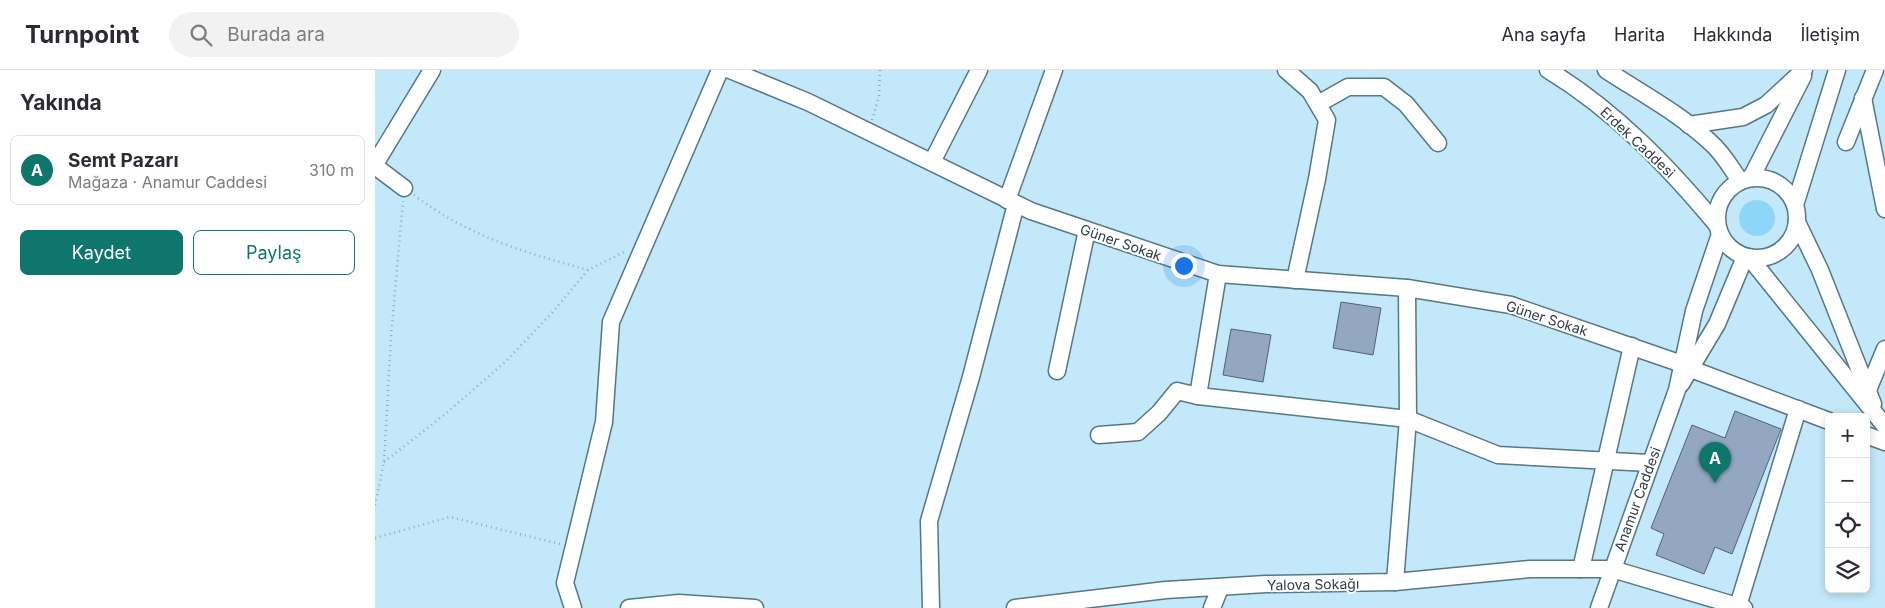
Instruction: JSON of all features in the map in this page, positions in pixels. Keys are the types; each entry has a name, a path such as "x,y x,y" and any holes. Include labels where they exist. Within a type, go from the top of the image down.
{"street":[{"path":"404,188 375,165 432,70"},
{"path":"573,608 565,582 604,422 611,322 720,70"},
{"name":"Güner Sokak","path":"730,70 868,130 1011,202 1218,274 1407,288 1511,305 1632,346 1825,419"},
{"path":"932,162 979,70"},
{"path":"931,608 929,522 971,378 1011,202 1053,70"},
{"path":"1286,70 1310,91 1327,120 1317,179 1295,280"},
{"name":"Erdek Caddesi","path":"1548,70 1570,76 1668,167 1718,229"},
{"path":"1606,70 1689,125 1722,154 1746,180 1769,180 1778,184 1785,189 1795,205"},
{"path":"1689,125 1743,117 1766,105 1805,70"},
{"path":"1686,366 1701,285 1718,229 1717,210 1723,196 1746,180 1805,70"},
{"path":"1837,70 1795,205 1797,222 1819,270 1882,423"},
{"path":"1846,142 1875,70"},
{"path":"1317,104 1348,87 1384,87 1406,104 1438,143"},
{"path":"1863,98 1882,179 1885,210"},
{"path":"1747,257 1762,258 1779,252 1791,239 1797,222"},
{"path":"1718,229 1730,248 1747,257 1882,423"},
{"path":"1057,371 1087,230"},
{"path":"1686,366 1727,302 1747,257"},
{"path":"1199,396 1218,274"},
{"path":"1395,582 1408,419 1407,288"},
{"path":"1581,569 1604,461 1632,346"},
{"path":"1868,390 1885,349"},
{"name":"Anamur Caddesi","path":"1599,608 1649,464 1686,366"},
{"path":"1099,435 1138,432 1159,413 1177,390 1199,396 1408,419 1498,455 1649,464"},
{"path":"1741,607 1798,409"},
{"path":"1870,436 1885,442"},
{"name":"Yalova Sokağı","path":"1015,608 1166,590 1266,584 1395,582 1530,569 1612,569 1741,607"},
{"path":"1212,608 1220,588"},
{"path":"629,608 679,603 755,608"}],"path":[{"path":"868,130 878,102 880,70"},
{"path":"404,188 441,214 486,238 517,251 587,270"},
{"path":"375,505 384,462 391,337 404,188"},
{"path":"384,462 444,415 504,363 551,314 587,270 645,242"},
{"path":"375,538 450,518 573,548"}],"shaded area":[{"path":"1757,200 1770,205 1775,218 1770,231 1757,236 1744,231 1739,218 1744,205"}],"building":[{"path":"1341,302 1381,308 1373,355 1333,348"},
{"path":"1231,329 1271,335 1263,382 1223,375"},
{"path":"1735,411 1781,429 1732,554 1715,547 1704,574 1656,555 1664,534 1651,528 1692,425 1725,438"}],"place":[{"name":"Semt Pazarı","path":"1715,483"}]}
